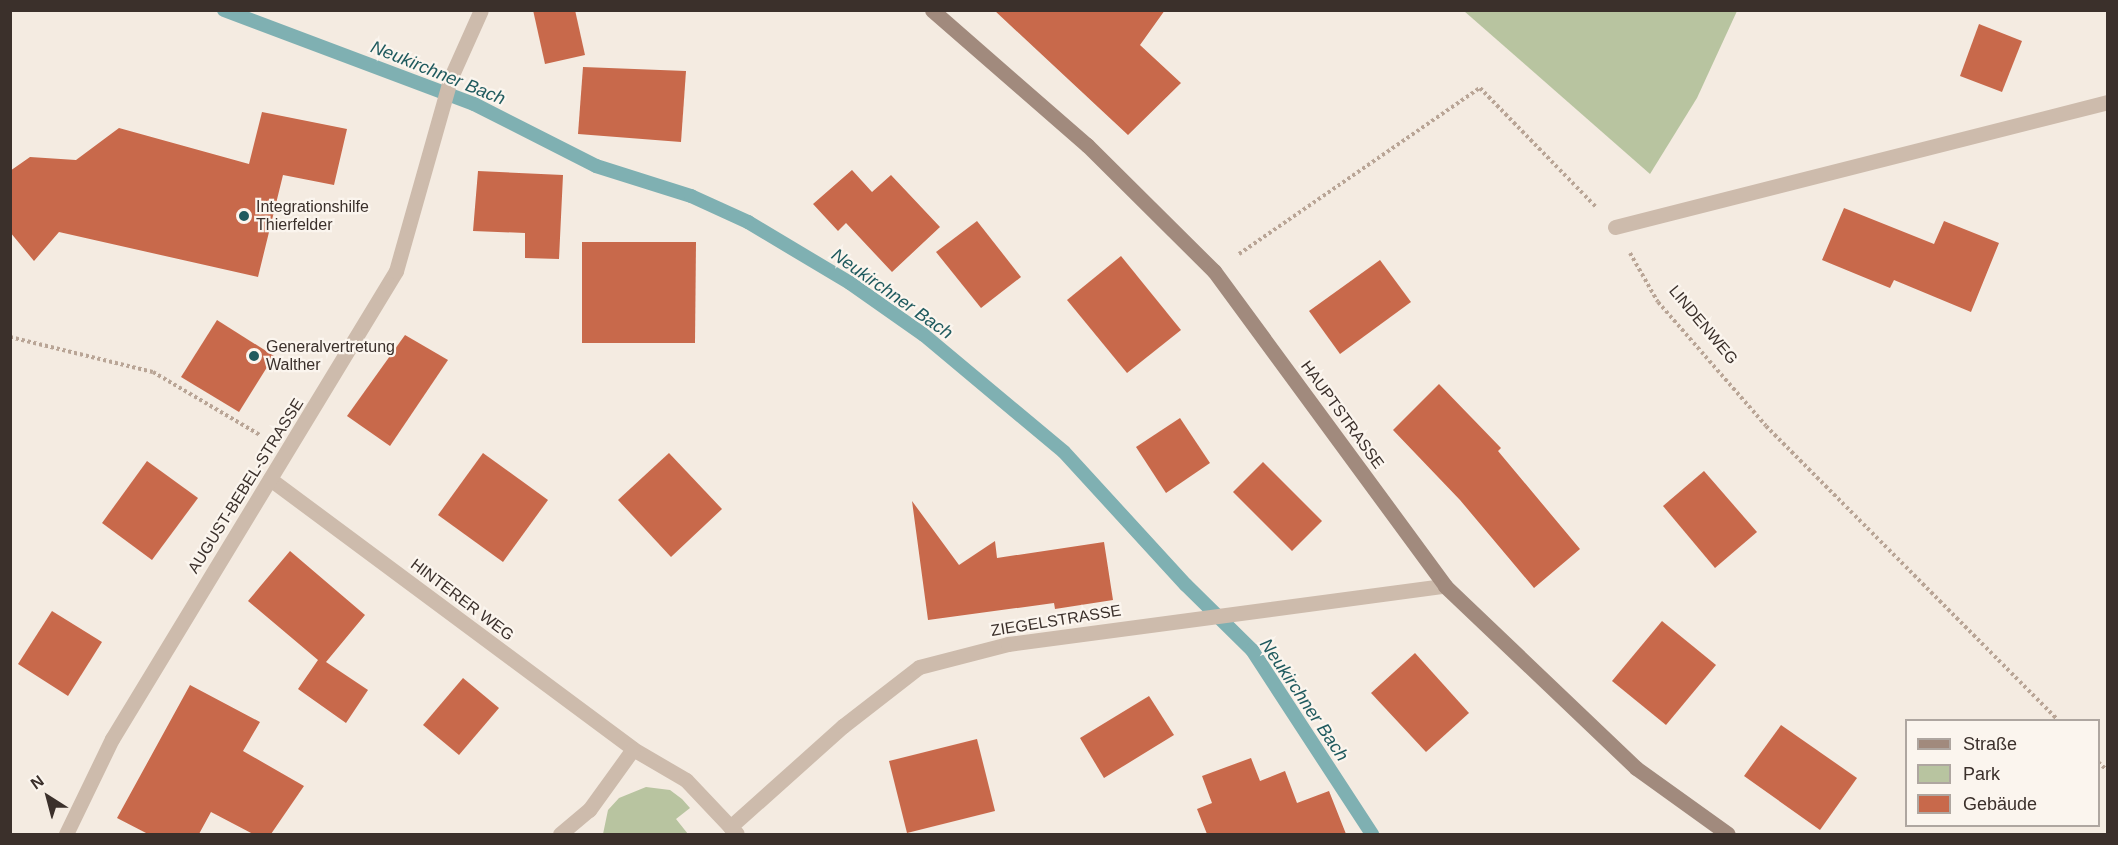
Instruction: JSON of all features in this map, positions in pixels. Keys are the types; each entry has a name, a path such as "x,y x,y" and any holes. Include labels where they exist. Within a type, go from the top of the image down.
{"main road":[{"name":"HAUPTSTRASSE","path":"932,10 1088,146 1214,271 1445,586 1636,768 1728,834"}],"street":[{"name":"AUGUST-BEBEL-STRASSE","path":"66,834 112,739 270,479 290,452 396,271 451,76 481,10"},
{"path":"1615,227 2108,102"},
{"name":"HINTERER WEG","path":"270,479 633,749 686,780 734,831"},
{"name":"ZIEGELSTRASSE","path":"734,831 843,726 919,668 1008,644 1445,586"},
{"path":"560,834 579,830 633,749"}],"path":[{"name":"LINDENWEG","path":"1214,271 1480,88 1615,227 1658,302 1766,426 2057,719"},
{"path":"10,337 153,372 290,452"}],"green space":[{"path":"1464,11 1737,11 1697,98 1650,174"},
{"path":"646,787 670,790 682,799 690,808 676,819 688,834 603,834 608,810 619,798"}],"building":[{"path":"533,10 575,10 585,55 545,64"},
{"path":"994,10 1165,10 1140,45 1181,83 1128,135"},
{"path":"1979,24 2022,41 2002,92 1960,76"},
{"path":"583,67 686,71 681,142 578,134"},
{"path":"262,112 347,129 334,185 283,175 258,277 59,232 34,261 10,232 10,171 30,157 76,160 119,128 249,164"},
{"path":"852,170 872,192 891,175 940,227 892,272 846,223 838,231 813,204"},
{"path":"478,171 563,175 559,259 525,258 525,233 473,231"},
{"path":"1844,208 1934,244 1944,221 1999,243 1971,312 1894,280 1890,288 1822,260"},
{"path":"977,221 1021,277 981,308 936,252"},
{"path":"582,242 696,242 695,343 582,343"},
{"path":"1121,256 1181,330 1127,373 1067,300"},
{"path":"1380,260 1411,302 1340,354 1309,311"},
{"path":"217,320 274,356 239,412 181,377"},
{"path":"405,335 448,360 390,446 347,416"},
{"path":"1439,384 1501,448 1498,451 1580,549 1534,588 1460,500 1393,430"},
{"path":"1180,418 1210,463 1166,493 1136,447"},
{"path":"483,453 548,500 503,562 438,515"},
{"path":"669,453 722,509 671,557 618,500"},
{"path":"147,461 198,498 152,560 102,523"},
{"path":"1263,462 1322,521 1292,551 1233,492"},
{"path":"1704,471 1757,532 1715,568 1663,506"},
{"path":"912,501 959,565 995,541 997,558 1104,542 1113,600 1055,609 1054,603 928,620"},
{"path":"290,551 365,615 326,662 368,690 346,723 298,689 318,660 248,601"},
{"path":"52,611 102,642 68,696 18,664"},
{"path":"1662,621 1716,665 1666,725 1612,681"},
{"path":"1415,653 1469,713 1426,752 1371,693"},
{"path":"463,678 499,708 459,755 423,725"},
{"path":"190,685 260,722 243,751 304,786 271,834 253,834 211,812 199,834 148,834 117,818"},
{"path":"1149,696 1174,735 1104,778 1080,738"},
{"path":"1781,725 1857,778 1820,830 1744,776"},
{"path":"977,739 995,811 907,833 889,761"},
{"path":"1251,758 1260,781 1285,771 1297,803 1329,791 1346,834 1207,834 1197,809 1212,803 1202,776"}],"waterway":[{"name":"Neukirchner Bach","path":"224,10 474,104 596,166 691,196 748,222 850,283 924,335 1064,452 1186,585 1252,650 1372,834"}],"place":[{"name":"Integrationshilfe Thierfelder","path":"244,216"},
{"name":"Generalvertretung Walther","path":"254,356"}]}
